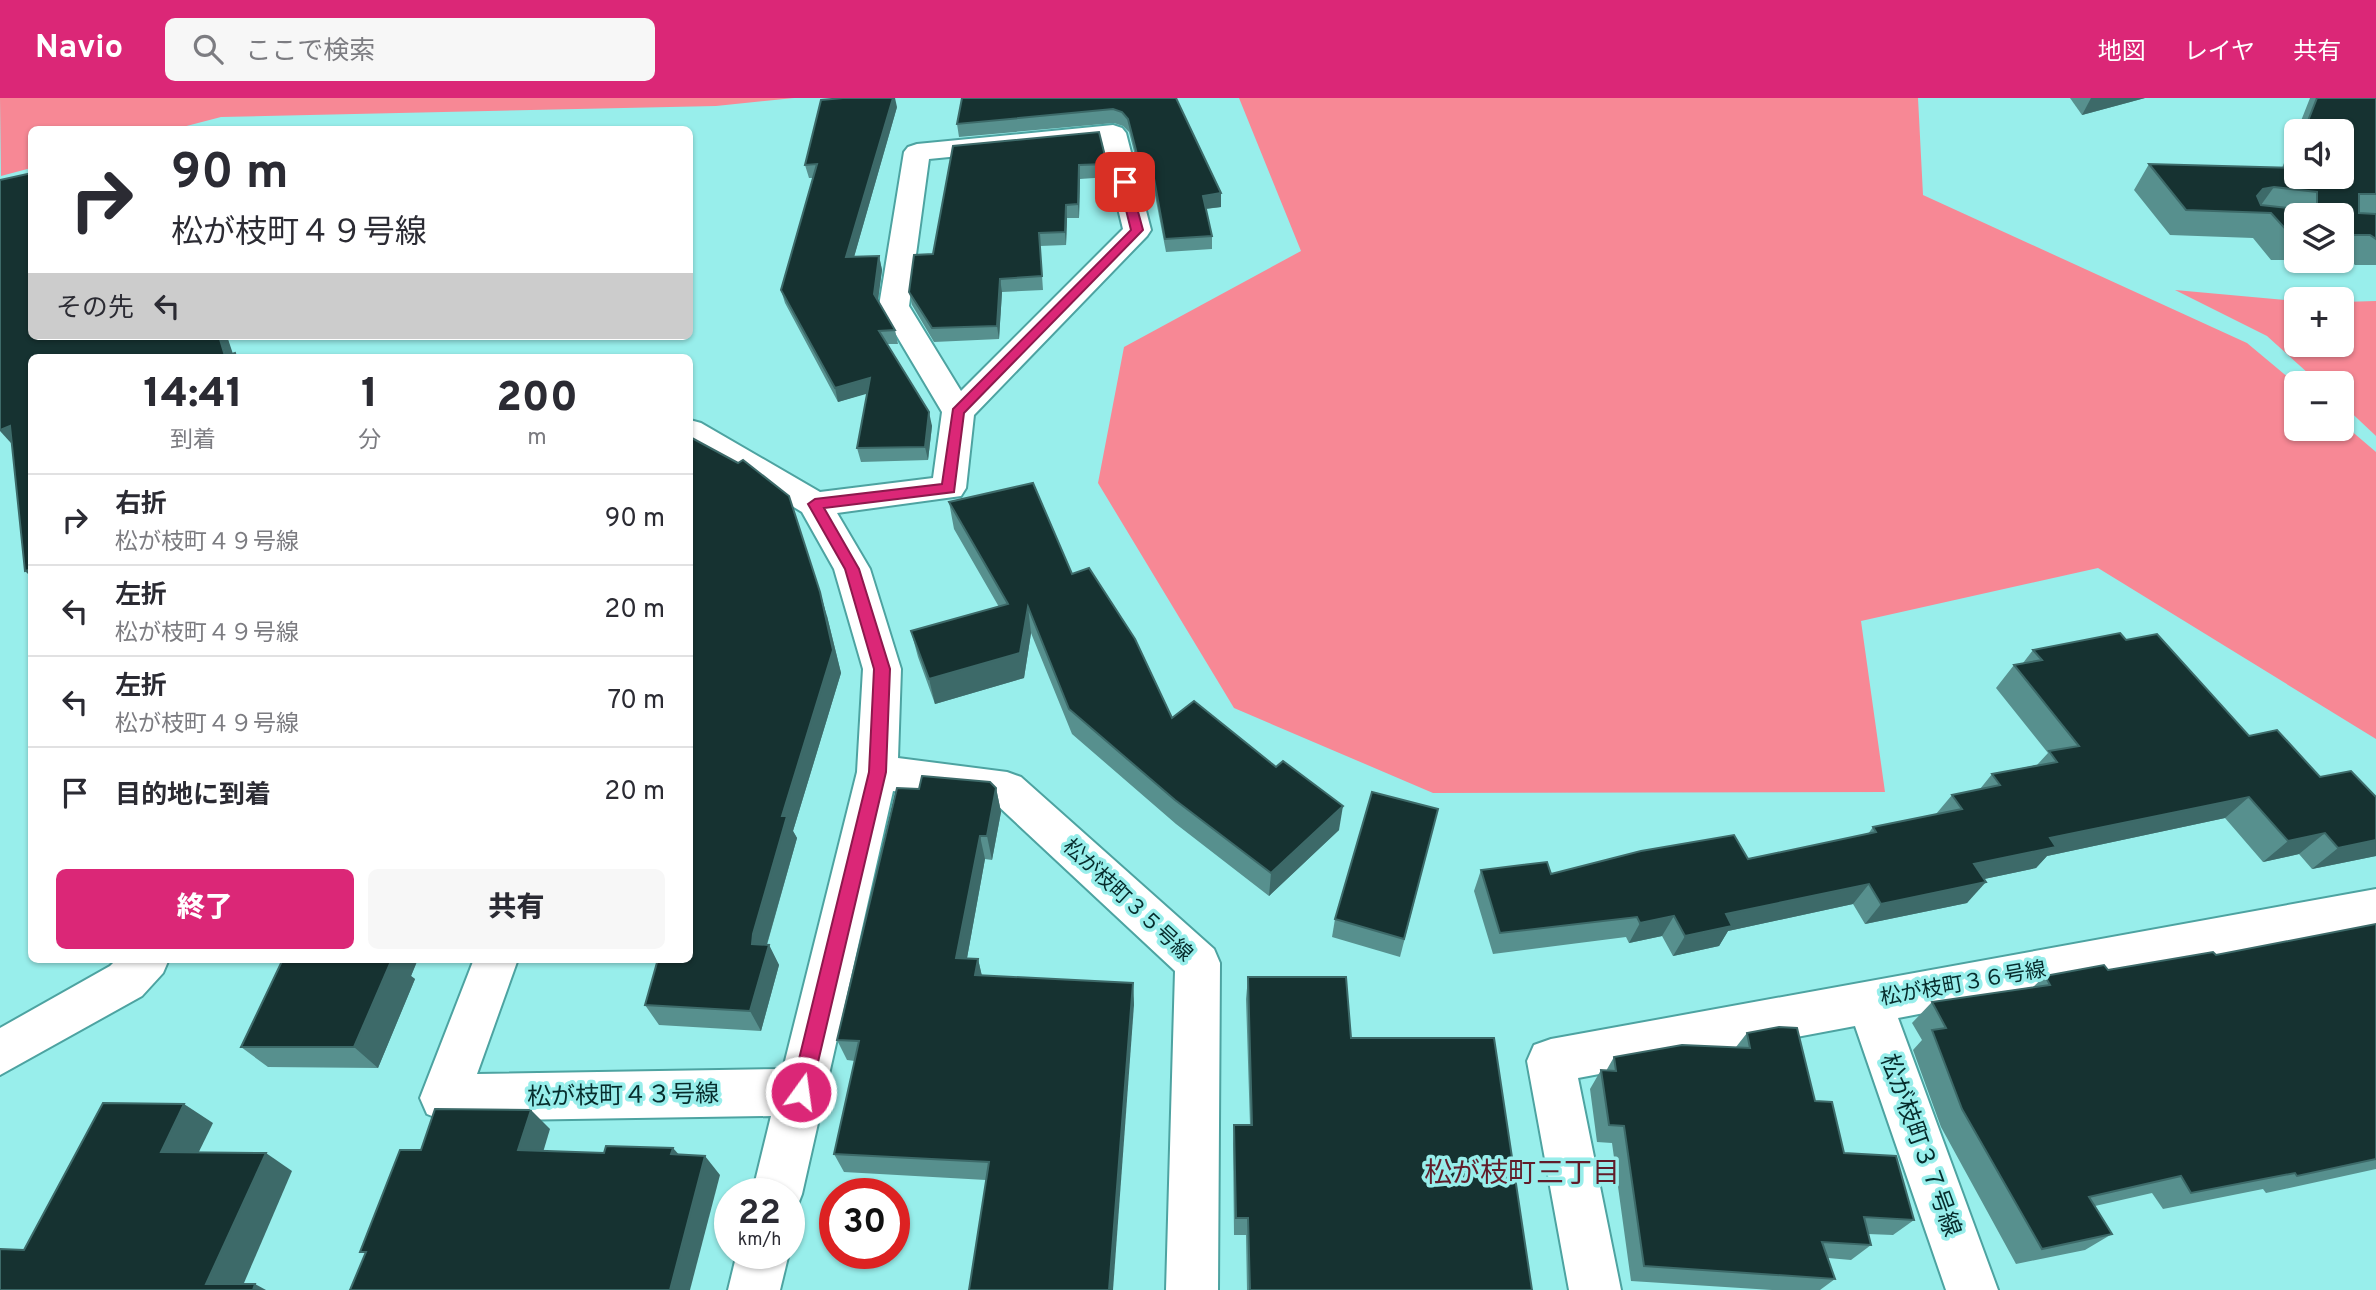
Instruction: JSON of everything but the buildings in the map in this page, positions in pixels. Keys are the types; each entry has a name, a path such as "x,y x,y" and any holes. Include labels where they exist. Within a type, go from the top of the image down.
{"street":[{"path":"815,504 949,488 958,412 1137,230 1113,133 916,152 894,306 958,412"},
{"path":"693,432 815,504 852,569 882,669 877,772 781,1178"},
{"name":"松が枝町３５号線","path":"877,772 1007,789 1198,963 1192,1290"},
{"name":"松が枝町３６号線","path":"1595,1290 1551,1061 2376,908"},
{"path":"0,1053 126,981 143,963"},
{"name":"松が枝町４３号線","path":"495,963 444,1098 801,1092"},
{"name":"松が枝町３７号線","path":"1869,1001 1972,1290"},
{"path":"754,1290 759,1269"}],"shaded area":[{"path":"0,98 794,98 716,106 221,117 186,126 28,126 28,169 1,176"},
{"path":"1239,98 1918,98 1923,195 2247,343 2284,374 2284,441 2354,441 2354,433 2376,452 2376,739 2098,568 1861,621 1885,792 1433,793 1234,708 1098,483 1124,347 1301,251"},
{"path":"2175,290 2284,300 2284,351 2267,336"},
{"path":"2376,301 2376,436 2354,415 2354,371 2306,371 2290,357 2354,357 2354,302"}],"district":[{"name":"松が枝町三丁目","path":"1522,1172"}],"route":[{"path":"801,1092 877,772 882,669 852,569 815,504 949,488 958,412 1137,230 1125,182"}]}
